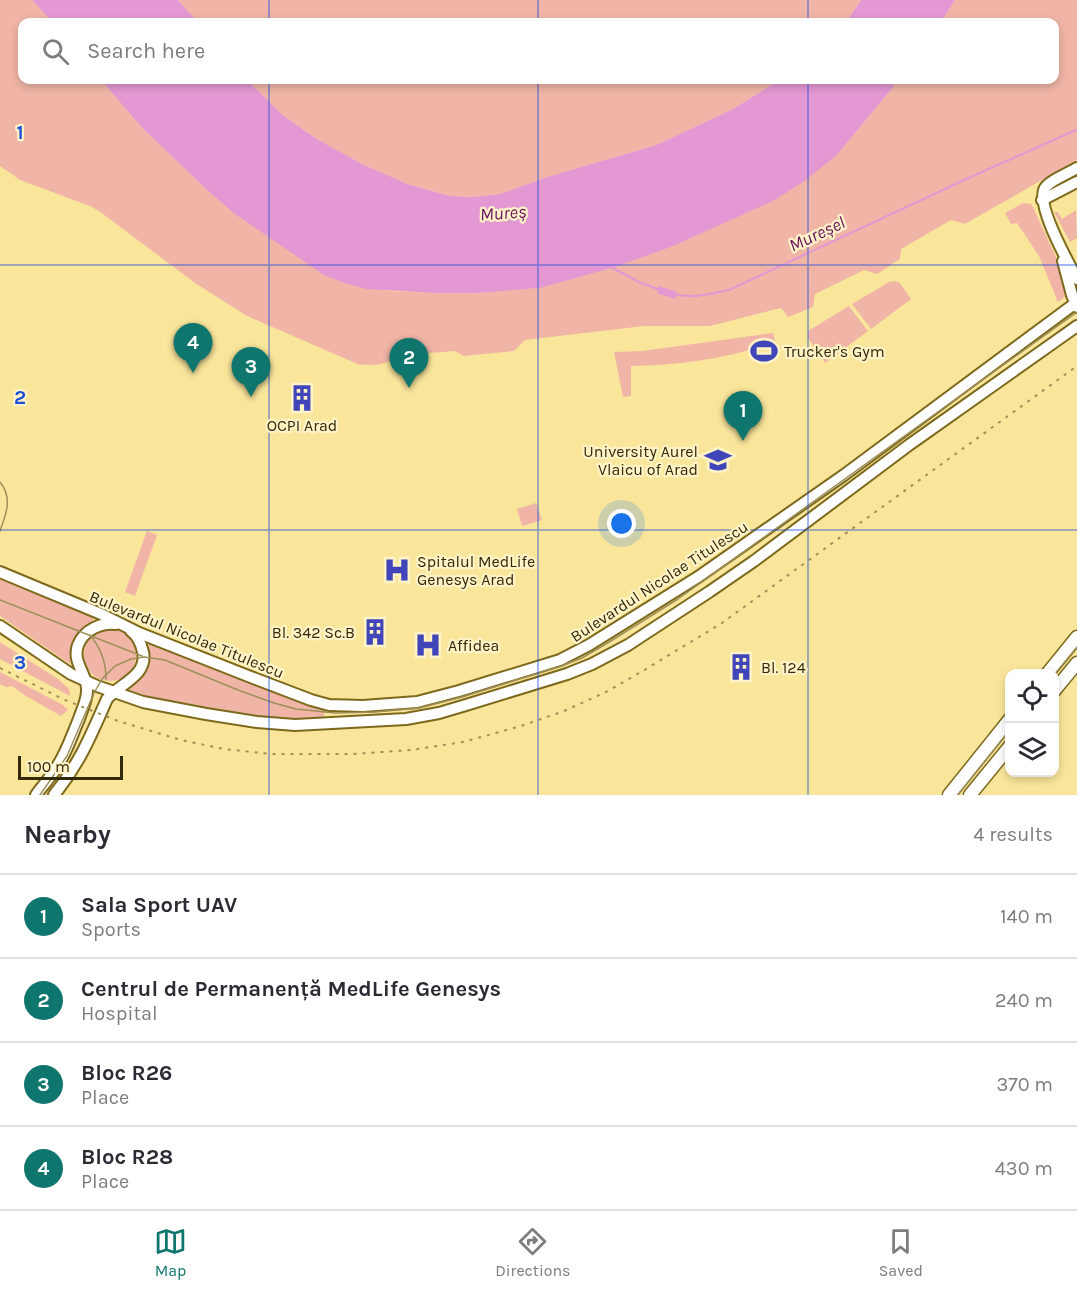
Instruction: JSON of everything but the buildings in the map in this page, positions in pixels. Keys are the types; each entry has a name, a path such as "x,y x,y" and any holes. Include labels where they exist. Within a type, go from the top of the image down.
{"main road":[{"path":"1076,304 1042,200 1047,184 1077,168"},
{"path":"1042,200 1077,182"},
{"path":"1055,236 1077,279"},
{"name":"Bulevardul Nicolae Titulescu","path":"0,572 101,614 125,626 140,639 311,700 329,705 346,706 417,702 560,660 589,645 698,577 844,475 1076,304"},
{"name":"Bulevardul Nicolae Titulescu","path":"0,626 64,670 86,681 157,705 216,716 277,724 317,724 420,717 466,705 567,674 628,645 754,561 909,445 1077,326"},
{"path":"91,630 101,614"},
{"path":"36,795 68,746 86,698 86,681 78,665 76,652 81,639 101,625 125,626"},
{"path":"1051,669 1077,637"},
{"path":"54,795 83,753 107,699 113,692 129,682 141,669 144,657 140,639"},
{"path":"1059,685 1077,663"},
{"path":"949,795 1006,723"},
{"path":"970,795 1005,752"}],"shaded area":[{"path":"0,0 32,0 48,18 18,18 18,84 104,84 142,128 232,212 388,291 477,293 539,288 612,268 837,155 896,84 1059,84 1059,18 944,18 955,0 1077,0 1077,160 965,224 951,220 901,249 900,259 877,274 864,270 815,294 813,307 788,317 781,308 710,326 644,326 525,340 514,351 464,356 455,351 394,356 394,360 380,364 360,365 247,316 195,283 99,211 20,180 0,166"},
{"path":"178,0 861,0 849,18 194,18"},
{"path":"251,84 773,84 733,109 656,145 547,177 500,194 473,197 450,196 408,184 362,164 317,139 284,116"},
{"path":"1023,203 1031,204 1033,207 1060,266 1067,295 1058,302 1039,256 1017,223 1011,224 1005,213"},
{"path":"1076,210 1077,238 1070,242 1054,212 1058,212 1062,219"},
{"path":"894,281 899,282 911,299 871,329 852,304"},
{"path":"849,306 868,331 825,363 808,338 808,331"},
{"path":"773,333 775,341 723,357 631,366 631,396 623,397 614,352 642,351"},
{"path":"536,503 542,520 522,526 517,509"},
{"path":"147,531 157,535 135,596 125,592"},
{"path":"0,578 94,617 75,640 70,664 0,616"},
{"path":"105,629 115,629 125,633 132,640 136,655 132,670 125,677 115,681 105,681 95,677 88,670 84,660 84,650 88,640 95,633"},
{"path":"0,642 58,679 69,689 70,696 0,659"},
{"path":"150,643 277,693 326,709 322,721 275,721 229,714 155,699 128,691 144,672"},
{"path":"0,672 63,705 68,710 61,716 12,686 6,687 0,684"}],"water":[{"path":"32,0 178,0 194,18 48,18"},
{"path":"861,0 955,0 944,18 849,18"},
{"name":"Mureș","path":"104,84 251,84 284,116 317,139 362,164 408,184 450,196 473,197 500,194 547,177 656,145 733,109 773,84 896,84 837,155 803,182 773,201 673,246 612,268 540,288 477,293 366,289 324,275 232,212 142,128"},
{"path":"659,286 677,292 675,299 657,293"}],"waterway":[{"name":"Mureșel","path":"674,294 694,296 729,290 1076,130"},
{"name":"Mureșel","path":"611,267 660,290"}],"tram line":[{"path":"40,795 67,756 102,679 115,666 131,659 144,657 165,660 274,703 296,709 335,713 419,708 462,697 582,658 678,599 1077,312"},
{"path":"0,482 7,500 0,531"},
{"path":"0,600 142,656"},
{"path":"90,635 102,655 106,679"},
{"path":"1059,669 1077,647"},
{"path":"958,795 1005,736"}],"railway":[{"path":"0,668 65,700 118,721 181,740 224,749 271,754 353,754 411,750 463,742 521,726 564,711 606,692 722,623 1077,366"}],"place":[{"name":"Trucker's Gym","path":"764,351"},
{"name":"Bloc R28","path":"193,373"},
{"name":"Centrul de Permanență MedLife Genesys","path":"409,388"},
{"name":"Bloc R26","path":"251,397"},
{"name":"OCPI Arad","path":"302,398"},
{"name":"Sala Sport UAV","path":"743,441"},
{"name":"University Aurel Vlaicu of Arad","path":"718,460"},
{"name":"Spitalul MedLife Genesys Arad","path":"397,570"},
{"name":"Bl. 342 Sc.B","path":"375,632"},
{"name":"Affidea","path":"428,645"},
{"name":"Bl. 124","path":"741,667"}]}
